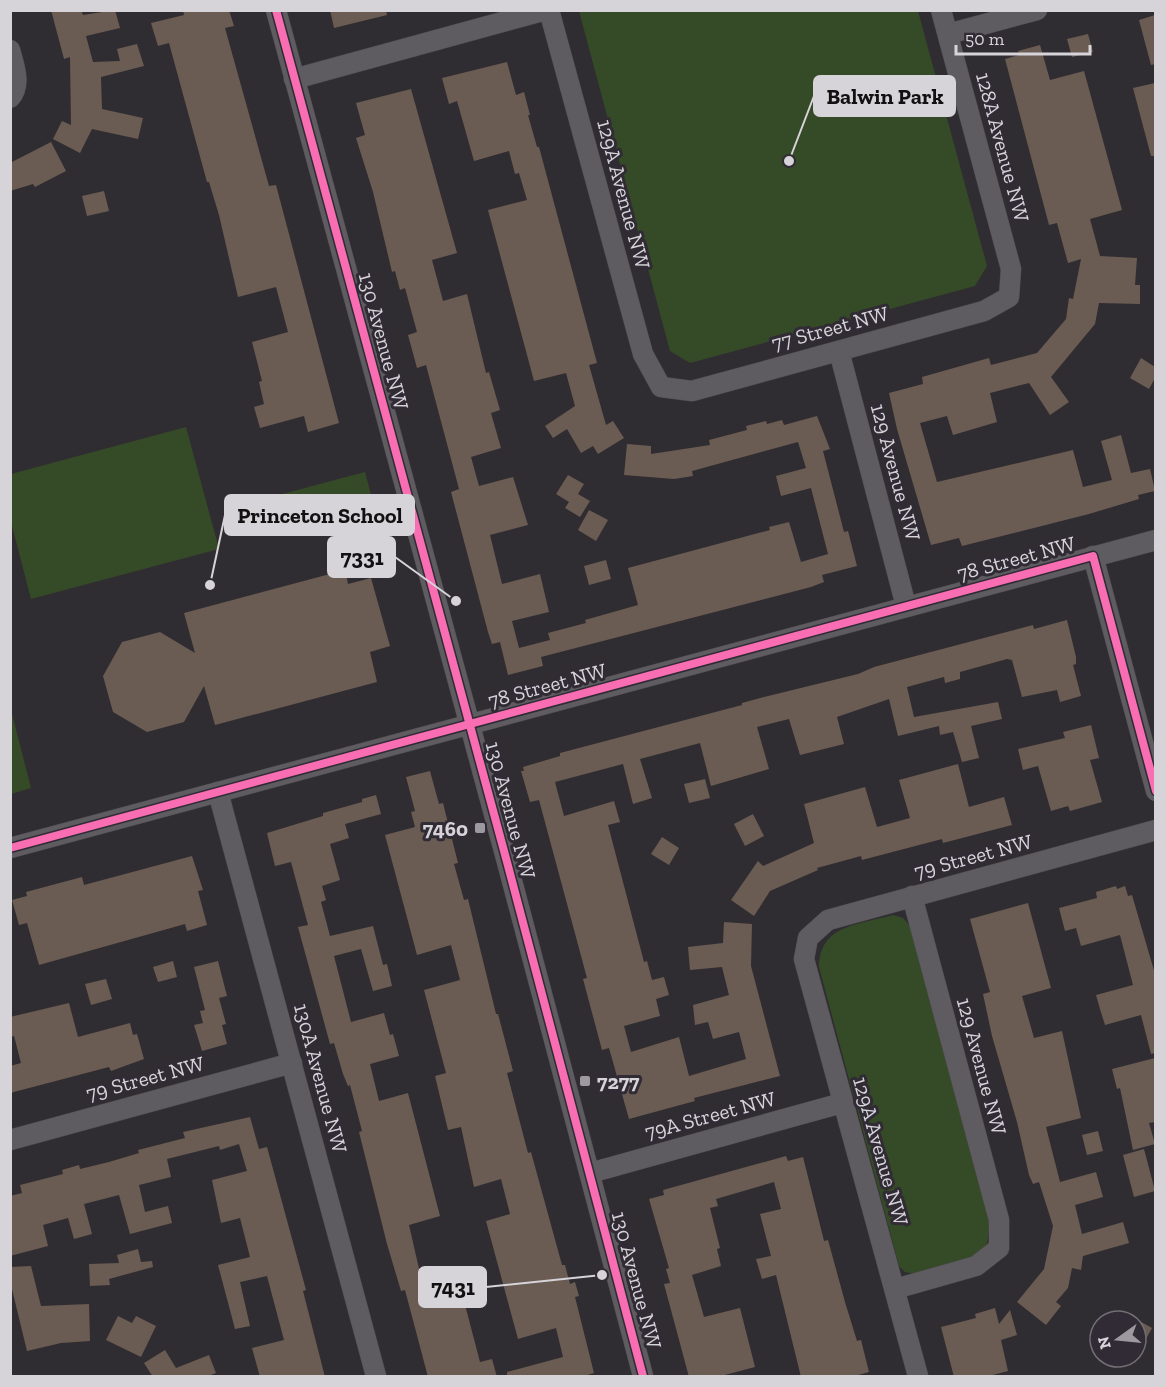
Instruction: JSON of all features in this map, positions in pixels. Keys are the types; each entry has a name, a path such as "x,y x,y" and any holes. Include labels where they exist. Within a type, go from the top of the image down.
{"street":[{"name":"130 Avenue NW","path":"276,10 643,1377"},
{"path":"294,79 548,10"},
{"name":"129A Avenue NW","path":"548,10 643,354 661,387"},
{"name":"128A Avenue NW","path":"941,10 1011,269 1009,297"},
{"path":"948,34 1037,10"},
{"path":"10,50 17,75 14,94 10,98"},
{"name":"77 Street NW","path":"661,387 692,391 984,311 1009,297"},
{"name":"129 Avenue NW","path":"839,351 906,606"},
{"name":"78 Street NW","path":"10,848 1155,540"},
{"path":"1093,556 1155,791"},
{"name":"130A Avenue NW","path":"218,792 376,1377"},
{"name":"79 Street NW","path":"808,938 828,920 1155,830"},
{"name":"129 Avenue NW","path":"895,1289 976,1266 999,1248 999,1220 912,896"},
{"name":"129A Avenue NW","path":"808,938 804,959 918,1377"},
{"name":"79 Street NW","path":"10,1140 292,1063"},
{"name":"79A Street NW","path":"590,1173 842,1104"}],"green space":[{"path":"579,11 918,11 987,266 975,286 690,363 670,351"},
{"path":"186,427 219,549 31,599 11,522 11,474"},
{"path":"365,472 375,510 281,535 271,497"},
{"path":"11,710 31,788 10,794"},
{"path":"893,915 903,918 911,927 990,1223 987,1244 972,1259 915,1274 905,1272 899,1266 819,967 821,953 826,942 834,934 855,925"}],"building":[{"path":"51,10 81,10 83,15 115,10 120,28 86,36 93,62 120,61 117,49 137,44 144,66 101,77 102,109 143,118 138,139 92,129 80,153 53,139 62,121 71,125 70,57 64,59"},
{"path":"183,10 229,10 234,26 225,28 269,186 276,185 339,423 308,432 304,416 260,428 254,407 264,404 259,382 262,381 252,342 288,332 276,287 238,297 219,215 209,182 207,182 169,43 158,46 151,23 184,15"},
{"path":"330,10 386,10 387,15 334,28"},
{"path":"1155,15 1155,64 1151,65 1139,20"},
{"path":"1088,34 1093,52 1072,57 1067,39"},
{"path":"1040,45 1050,80 1084,71 1122,210 1090,219 1100,256 1137,258 1135,285 1140,285 1140,304 1099,303 1095,324 1051,377 1069,402 1050,415 1029,383 990,393 997,422 953,435 947,416 920,423 937,482 1073,450 1083,487 1112,480 1101,441 1121,435 1131,473 1150,469 1155,491 1138,495 1139,499 1089,514 962,546 959,538 931,545 897,429 889,393 923,384 922,377 989,358 991,365 1037,353 1066,319 1069,298 1073,299 1081,259 1068,263 1057,223 1049,225 1005,59 1019,55 1018,51"},
{"path":"507,62 516,95 524,92 530,115 528,115 537,147 539,147 597,363 589,365 606,425 613,421 624,438 598,454 593,446 581,453 567,429 553,438 545,426 575,406 566,373 534,381 488,210 527,200 519,173 515,174 509,151 474,161 457,101 449,104 442,78"},
{"path":"1155,83 1155,156 1151,156 1133,88"},
{"path":"411,89 457,253 432,260 443,301 467,294 486,373 489,372 500,410 491,413 501,448 471,457 479,486 513,477 528,525 490,535 502,584 540,574 549,612 512,621 519,648 550,640 548,633 638,605 628,568 770,530 769,527 789,522 801,562 828,554 811,488 781,496 776,476 806,468 798,442 692,471 693,476 674,479 624,475 627,444 651,446 651,454 710,445 709,440 747,430 746,426 766,421 767,424 782,420 784,425 817,416 830,449 823,451 844,532 848,531 857,566 822,575 824,582 811,587 541,657 543,666 508,675 500,642 492,644 488,632 451,492 459,489 426,365 417,368 408,335 417,332 405,288 400,290 395,271 392,272 373,192 356,138 365,135 356,103"},
{"path":"51,142 66,171 35,187 33,184 10,191 10,163"},
{"path":"104,191 109,211 87,216 82,196"},
{"path":"1141,358 1155,367 1155,378 1149,389 1130,378"},
{"path":"568,475 584,484 578,494 590,501 580,517 565,508 569,502 556,494"},
{"path":"589,510 608,520 596,541 578,530"},
{"path":"606,560 611,579 589,585 584,566"},
{"path":"345,570 348,584 371,578 390,646 370,652 377,682 215,725 204,686 184,722 147,732 113,712 103,676 122,642 160,632 195,653 184,613"},
{"path":"1067,620 1076,657 1076,664 1073,665 1081,696 1060,702 1057,690 1022,697 1012,660 1007,659 960,672 960,679 945,683 944,677 907,687 914,717 998,702 1002,719 971,726 979,758 962,762 953,732 940,735 939,726 898,736 889,699 837,717 844,744 800,755 789,719 757,727 769,769 711,786 700,743 640,759 652,798 633,804 623,764 555,782 564,816 614,801 620,822 608,825 644,962 647,961 652,980 664,977 669,995 656,999 660,1016 624,1026 631,1052 679,1037 689,1076 746,1059 739,1032 713,1039 708,1022 695,1025 693,1005 729,995 722,967 690,970 688,947 723,943 724,922 752,924 751,966 780,1076 694,1098 695,1101 629,1119 609,1048 602,1050 583,979 587,978 539,800 530,802 521,771 524,771 523,767 560,756 560,753 742,705 742,703 764,697 858,674 874,667 1033,625 1034,629"},
{"path":"1091,725 1099,758 1090,760 1102,802 1070,811 1068,806 1051,811 1038,766 1023,770 1018,749 1065,738 1063,732"},
{"path":"958,764 969,807 1004,797 1012,825 943,843 942,839 862,860 861,856 817,868 818,870 770,891 754,916 731,900 758,861 763,866 814,843 804,804 865,787 877,827 910,818 899,780"},
{"path":"430,771 439,804 443,803 458,863 454,864 464,900 468,899 496,1014 498,1014 513,1071 507,1073 528,1153 531,1152 562,1265 565,1265 570,1284 575,1282 579,1296 575,1297 594,1373 581,1377 507,1377 507,1372 563,1357 556,1328 518,1339 486,1221 510,1214 501,1179 474,1187 461,1127 448,1130 435,1076 446,1073 424,990 460,980 451,945 417,955 385,835 415,827 411,812 415,811 406,777"},
{"path":"705,779 710,798 689,803 684,784"},
{"path":"376,795 381,814 345,824 349,838 330,844 340,880 322,886 326,900 321,902 330,936 373,926 383,965 387,964 392,986 373,991 361,949 334,956 351,1022 384,1013 399,1056 370,1064 379,1101 408,1093 440,1216 409,1225 420,1273 452,1267 454,1283 459,1282 480,1362 492,1359 497,1377 428,1377 405,1290 401,1291 387,1244 359,1132 362,1131 350,1085 348,1086 343,1074 334,1043 330,1044 298,927 308,925 291,862 275,866 267,833 323,816 323,813 362,802 362,799"},
{"path":"753,814 764,836 745,846 734,824"},
{"path":"662,837 679,848 669,865 651,854"},
{"path":"192,856 203,890 198,891 207,925 187,931 185,924 39,965 27,923 19,925 12,900 27,896 26,892 82,877 84,885"},
{"path":"1116,886 1117,889 1125,886 1128,896 1132,895 1155,974 1155,1053 1151,1054 1141,1015 1105,1025 1096,995 1133,985 1120,935 1081,946 1076,928 1065,931 1059,908 1097,898 1096,892"},
{"path":"1028,903 1051,988 1022,996 1034,1038 1062,1031 1081,1118 1046,1127 1060,1182 1096,1172 1103,1197 1075,1205 1082,1234 1123,1222 1129,1243 1083,1256 1081,1270 1072,1268 1068,1288 1056,1302 1061,1306 1046,1325 1017,1302 1044,1269 1053,1226 1039,1182 1033,1184 1029,1175 1017,1122 992,1036 983,994 990,992 970,919"},
{"path":"173,961 177,977 158,982 153,967"},
{"path":"218,961 227,996 219,998 226,1024 222,1025 227,1044 202,1051 194,1025 203,1023 200,1011 205,1010 194,967"},
{"path":"106,979 112,999 91,1005 85,984"},
{"path":"69,1003 78,1037 130,1023 133,1035 137,1034 144,1059 111,1071 109,1067 10,1093 10,1066 21,1063 14,1036 10,1037 10,1017"},
{"path":"1155,1058 1155,1122 1149,1123 1155,1144 1133,1150 1120,1088 1117,1089 1112,1069"},
{"path":"250,1117 259,1149 267,1147 306,1290 303,1291 325,1377 260,1377 252,1348 284,1340 267,1276 240,1282 250,1326 235,1329 218,1265 250,1257 240,1218 221,1223 212,1180 247,1171 239,1144 220,1150 219,1146 167,1159 171,1177 139,1185 145,1212 168,1206 172,1223 130,1234 119,1195 84,1204 92,1234 74,1239 68,1218 43,1225 48,1246 10,1256 10,1196 22,1193 20,1185 63,1174 62,1170 79,1165 80,1169 139,1153 138,1150 185,1138 183,1132"},
{"path":"1098,1131 1103,1151 1087,1155 1082,1135"},
{"path":"1144,1149 1155,1191 1134,1197 1123,1155"},
{"path":"786,1156 788,1161 803,1157 824,1241 828,1240 857,1341 861,1340 869,1372 851,1377 801,1377 776,1275 762,1279 756,1259 771,1256 760,1214 781,1209 774,1182 716,1199 718,1206 710,1208 720,1248 717,1249 721,1266 692,1275 704,1317 740,1308 755,1367 717,1377 689,1377 664,1284 670,1283 666,1269 669,1268 649,1199 664,1195 663,1190"},
{"path":"138,1249 141,1262 152,1261 153,1267 109,1279 110,1285 90,1286 89,1264 119,1263 117,1255"},
{"path":"31,1266 41,1306 89,1304 90,1341 61,1343 27,1351 10,1281 10,1267"},
{"path":"995,1308 999,1324 1010,1310 1017,1335 1001,1340 1008,1371 985,1377 954,1377 941,1327 976,1318 975,1314"},
{"path":"118,1316 132,1323 136,1316 156,1326 141,1357 106,1340"},
{"path":"165,1350 176,1368 209,1355 216,1373 206,1377 153,1377 144,1363"}],"cycle path":[{"path":"276,10 507,862 643,1376"},
{"path":"10,848 1093,556 1156,791"}],"place":[{"name":"Balwin Park","path":"789,161"},
{"name":"Princeton School","path":"210,585"},
{"name":"7331","path":"456,601"},
{"name":"7460","path":"480,828"},
{"name":"7277","path":"585,1081"},
{"name":"7431","path":"602,1275"}]}
